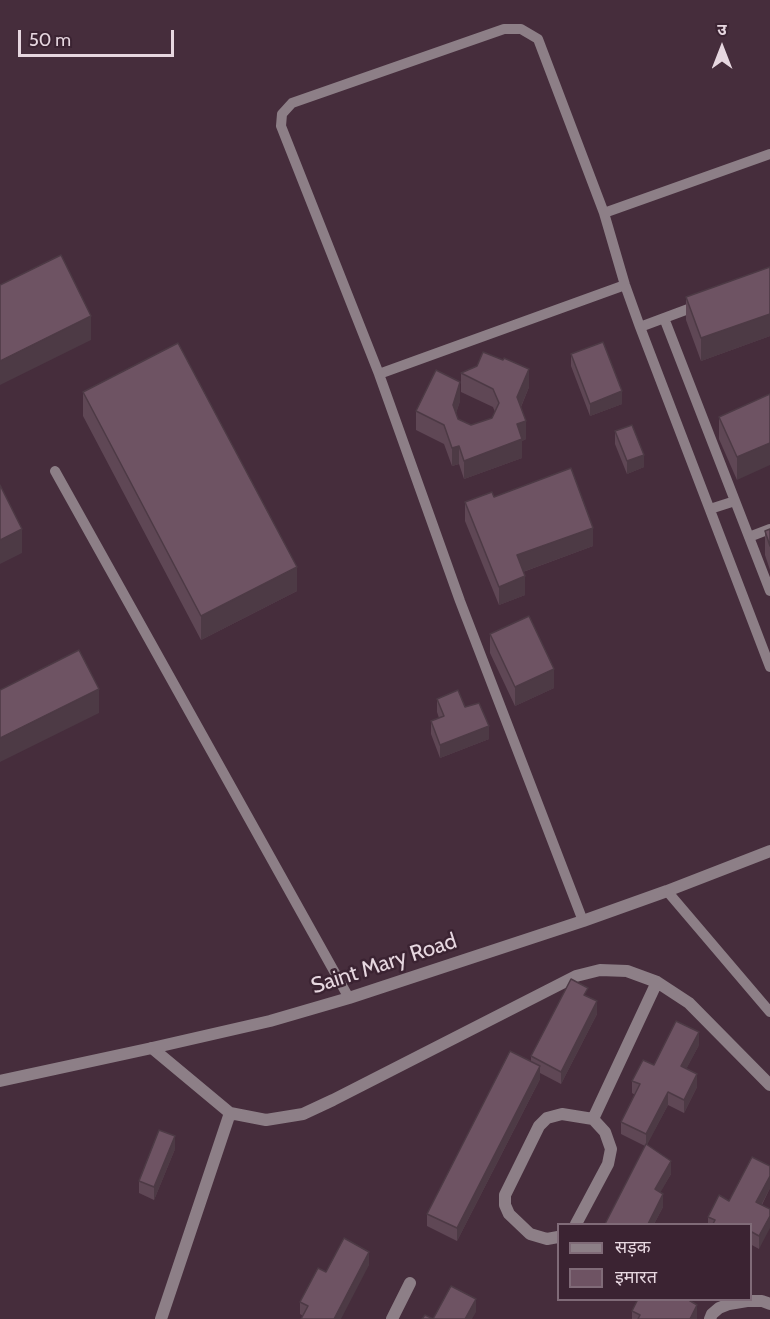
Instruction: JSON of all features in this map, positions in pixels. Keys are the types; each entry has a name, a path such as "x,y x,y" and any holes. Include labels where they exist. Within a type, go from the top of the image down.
{"street":[{"name":"Saint Mary Road","path":"0,1081 270,1021 349,998 584,921 770,850"},
{"path":"152,1048 230,1113 266,1120 303,1114 576,976 600,970 627,971 657,982 689,1003 770,1084"},
{"path":"593,1119 657,982"},
{"path":"161,1319 230,1113"},
{"path":"557,1237 547,1239 530,1234 509,1215 505,1206 505,1195 539,1126 547,1118 562,1114 593,1119 605,1132 611,1149 608,1164 577,1223"},
{"path":"392,1319 410,1283"},
{"path":"710,1319 719,1308 747,1301"},
{"path":"752,1301 769,1302"}],"lane":[{"path":"584,921 460,601 379,374 281,126 282,114 292,103 504,29 521,29 538,39 604,213 640,327 770,667"},
{"path":"604,213 770,154"},
{"path":"379,374 625,285"},
{"path":"640,327 706,303"},
{"path":"664,318 770,591"},
{"path":"55,471 349,998"},
{"path":"710,509 735,501"},
{"path":"749,537 770,529"},
{"path":"667,891 770,1012"}],"building":[{"path":"61,255 91,316 0,361 0,285"},
{"path":"770,267 770,314 701,338 686,297"},
{"path":"603,342 622,391 590,404 571,354"},
{"path":"178,343 297,567 201,616 83,392"},
{"path":"483,352 529,369 517,397 526,421 517,424 522,439 464,461 459,446 452,448 444,425 416,411 436,370 460,382 453,405 458,419 471,425 492,418 499,403 493,389 461,373 477,366"},
{"path":"770,394 770,443 737,457 719,417"},
{"path":"632,425 644,455 627,461 615,431"},
{"path":"571,468 593,528 517,555 525,576 499,587 465,502 492,492 494,497"},
{"path":"0,485 22,529 0,540"},
{"path":"770,529 770,546 765,531"},
{"path":"529,616 554,669 515,687 490,634"},
{"path":"79,650 99,689 0,738 0,690"},
{"path":"458,690 465,707 479,703 489,726 440,745 431,721 444,716 437,699"},
{"path":"571,979 588,988 584,995 597,1001 561,1072 531,1056"},
{"path":"676,1021 699,1032 681,1066 697,1074 684,1100 668,1092 646,1134 621,1122 640,1084 632,1081 643,1060 654,1065"},
{"path":"510,1051 540,1066 457,1228 427,1214"},
{"path":"159,1130 175,1136 154,1187 139,1181"},
{"path":"646,1144 671,1161 655,1189 663,1194 648,1223 606,1223"},
{"path":"752,1157 770,1166 770,1176 756,1202 770,1209 770,1216 759,1236 752,1232 752,1223 714,1223 715,1220 708,1217 719,1195 729,1201"},
{"path":"344,1238 369,1252 334,1319 301,1319 308,1306 300,1302 318,1268 326,1272"},
{"path":"451,1286 476,1299 465,1319 433,1319"},
{"path":"637,1301 690,1301 697,1305 690,1319 638,1319 640,1315 632,1311"}]}
